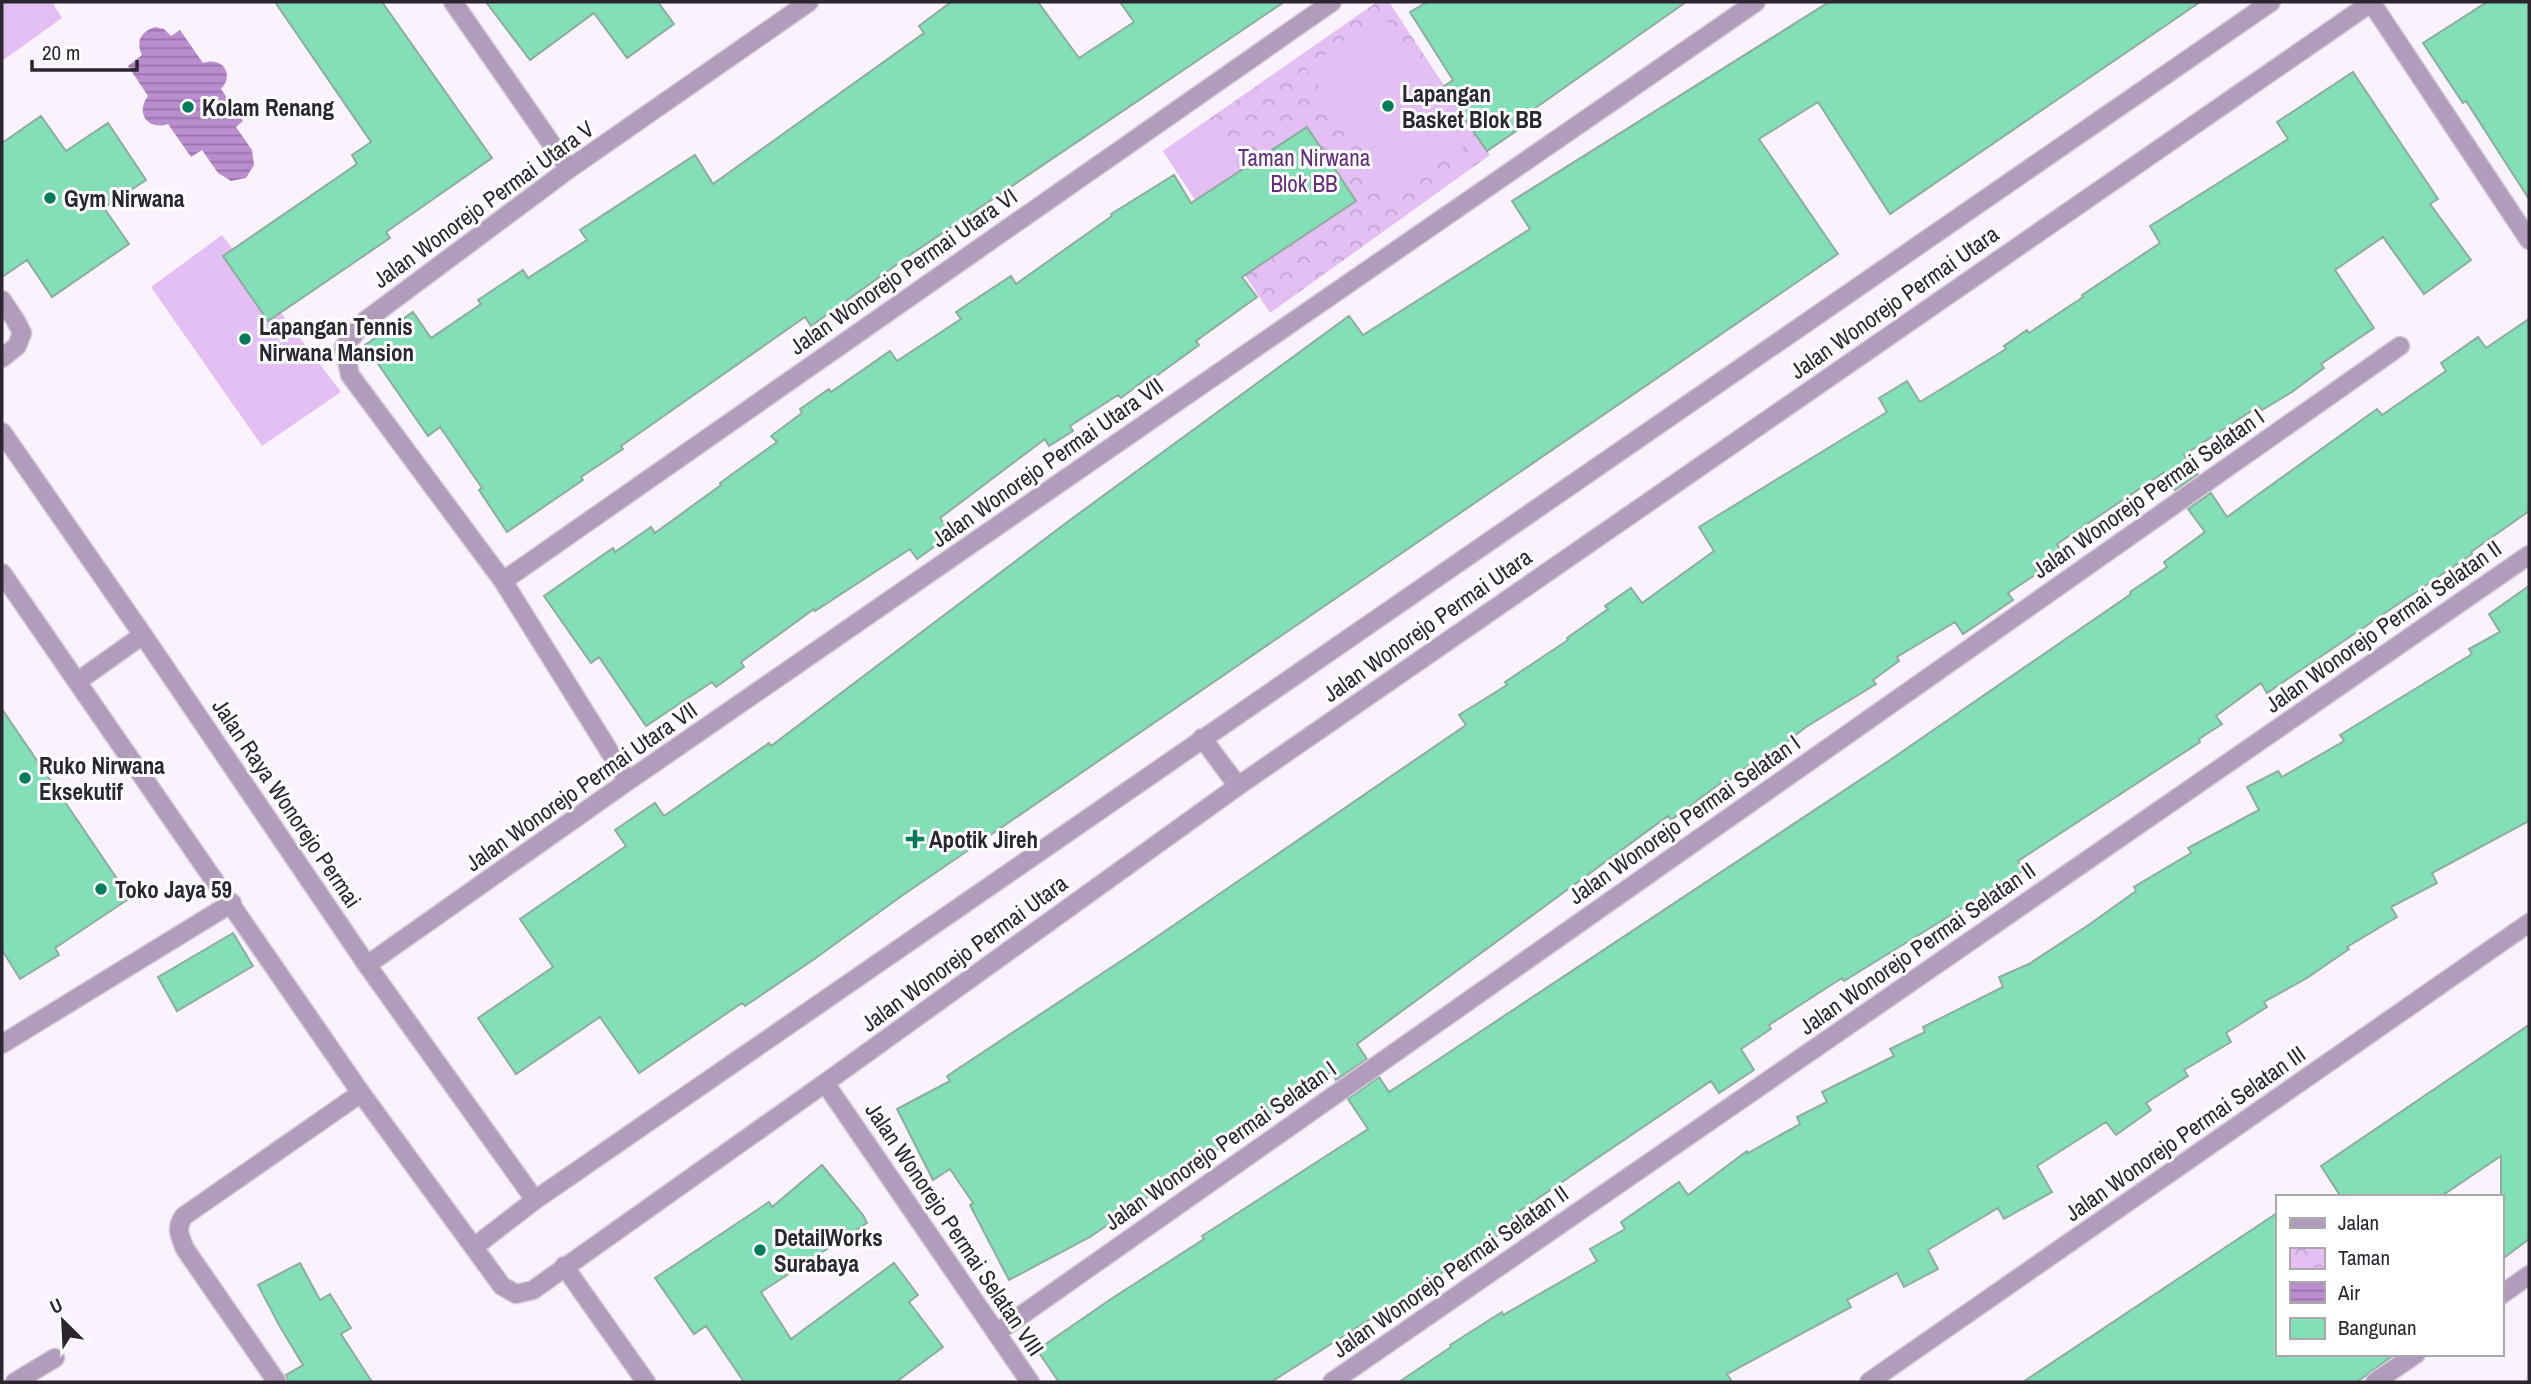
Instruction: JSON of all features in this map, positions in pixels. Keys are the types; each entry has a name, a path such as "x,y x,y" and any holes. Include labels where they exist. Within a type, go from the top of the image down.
{"street":[{"path":"453,2 569,169"},
{"name":"Jalan Wonorejo Permai Utara V","path":"628,781 503,581 350,375 344,347 365,321 569,169 809,2"},
{"name":"Jalan Wonorejo Permai Utara VI","path":"503,581 1332,2"},
{"name":"Jalan Wonorejo Permai Utara VII","path":"367,965 628,781 1756,2"},
{"name":"Jalan Wonorejo Permai Utara","path":"2271,2 535,1200 474,1247 502,1286 516,1294 533,1290 1238,786 2371,2"},
{"path":"2371,2 2529,240"},
{"path":"2,300 22,333 18,346 2,358"},
{"name":"Jalan Wonorejo Permai Selatan I","path":"996,1333 2400,346"},
{"name":"Jalan Raya Wonorejo Permai","path":"2,432 144,635 367,965 535,1200"},
{"name":"Jalan Wonorejo Permai Selatan II","path":"1332,1382 2529,555"},
{"path":"2,573 362,1093 474,1247"},
{"path":"78,681 144,635"},
{"path":"1202,738 1238,786"},
{"path":"2,1044 232,904"},
{"name":"Jalan Wonorejo Permai Selatan III","path":"1870,1382 2529,923"},
{"name":"Jalan Wonorejo Permai Selatan VIII","path":"825,1083 1030,1382"},
{"path":"277,1382 184,1249 178,1232 179,1223 184,1216 362,1093"},
{"path":"564,1266 646,1382"},
{"path":"2503,1294 2529,1275"},
{"path":"2375,1382 2413,1356"},
{"path":"15,1382 55,1357"}],"green space":[{"path":"2,2 52,2 62,18 2,61"},
{"name":"Taman Nirwana Blok BB","path":"1377,2 1389,2 1490,155 1270,313 1163,151"},
{"name":"Lapangan Basket Blok BB","path":"1382,14 1469,143 1393,195 1306,68"},
{"path":"1208,120 1259,197 1215,229 1163,151"},
{"name":"Lapangan Tennis Nirwana Mansion","path":"222,235 341,392 262,446 151,287"}],"water":[{"name":"Kolam Renang","path":"155,27 164,29 171,36 180,30 203,63 216,62 224,68 227,78 221,89 243,121 236,127 252,150 254,165 246,178 231,181 218,173 202,150 191,157 168,124 155,125 146,119 143,109 148,96 128,66 142,55 139,46 143,35"}],"building":[{"path":"275,2 382,2 492,158 386,232 390,238 268,321 223,256 357,164 352,155 371,142"},
{"path":"486,2 658,2 674,24 627,58 594,13 530,60"},
{"path":"951,2 1038,2 1079,58 1134,22 1120,2 1284,2 910,255 811,326 805,317 621,446 623,449 581,477 583,480 507,532 479,490 482,488 440,427 428,436 365,345 413,312 431,338 481,304 478,300 523,270 528,278 587,240 580,230 695,155 713,184 924,33 919,26"},
{"path":"1427,2 1686,2 1534,109 1538,116 1487,151 1443,87 1453,80 1410,12"},
{"path":"1829,2 2200,2 1890,214 1818,102 1759,139 1838,254 903,895 813,960 745,1006 742,1003 639,1073 600,1017 516,1074 478,1018 553,967 520,919 626,846 615,830 655,803 664,816 769,743 771,746 1070,520 1349,316 1363,335 1530,229 1512,201"},
{"path":"2487,2 2529,2 2529,199 2466,101 2463,103 2423,43"},
{"path":"2353,72 2438,199 2430,204 2471,260 2424,294 2383,237 2335,270 2374,328 2321,364 2324,368 2292,392 2262,410 2259,406 2184,455 2198,474 2175,490 2163,473 2057,544 2060,549 2034,566 2038,573 2008,593 2013,600 1963,634 1955,622 1897,657 1899,661 1873,680 1876,684 1806,727 1755,767 1752,763 1671,820 1668,816 1357,1044 1367,1059 1336,1080 1331,1072 1090,1237 1009,1280 970,1205 973,1203 950,1169 933,1180 897,1109 950,1081 947,1076 1136,951 1466,725 1459,715 1507,685 1505,682 1568,640 1567,638 1608,609 1605,606 1631,588 1642,603 1714,551 1699,527 1887,412 1879,398 1907,381 1920,402 2006,349 2004,346 2027,330 2029,333 2160,243 2150,226 2288,139 2277,122"},
{"path":"41,116 66,151 108,123 146,180 104,208 129,244 52,297 27,260 2,277 2,143"},
{"path":"1307,127 1356,201 1242,277 1257,297 1196,341 1199,345 1152,379 1150,376 1121,398 1118,395 1070,426 1073,431 1049,446 1045,439 940,518 952,534 917,559 910,549 815,611 814,609 741,662 744,667 716,687 712,682 646,726 599,657 591,663 544,596 613,548 615,552 651,527 655,533 777,442 771,436 802,413 800,409 829,389 831,392 890,351 897,361 961,319 956,312 1011,276 1016,284 1112,216 1111,214 1174,175 1191,203"},
{"path":"2529,319 2529,511 2471,552 2472,554 2267,693 2261,683 2216,716 2222,724 2199,739 2200,742 2018,861 2024,870 1844,981 1842,978 1769,1025 1771,1029 1741,1049 1754,1070 1719,1093 1711,1081 1512,1216 1516,1223 1271,1382 1059,1382 1037,1350 1204,1239 1202,1236 1368,1129 1348,1099 1379,1077 1389,1092 1887,762 2131,594 2130,592 2167,567 2164,562 2205,532 2188,509 2211,493 2227,517 2377,409 2382,415 2446,371 2441,363 2478,337 2486,348"},
{"path":"2529,586 2529,821 2432,873 2437,883 2391,907 2397,917 2347,947 2349,949 2307,978 2264,1002 2267,1007 2226,1033 2231,1042 2184,1070 2188,1076 2146,1103 2151,1110 2116,1135 2106,1122 2037,1166 2052,1192 2004,1219 1998,1208 1928,1250 1938,1269 1904,1287 1897,1273 1847,1300 1851,1307 1727,1374 1732,1382 1399,1382 1502,1312 1503,1315 1597,1261 1590,1249 1625,1229 1621,1222 1679,1182 1688,1195 1747,1151 1748,1153 1800,1124 1797,1117 1827,1102 1822,1092 1894,1056 1890,1049 1925,1032 1923,1027 2003,987 1999,977 2029,964 2090,924 2136,891 2134,887 2191,853 2188,848 2259,810 2247,787 2278,771 2282,777 2344,741 2340,735 2472,654 2469,649 2500,632 2489,614"},
{"name":"Ruko Nirwana Eksekutif","path":"2,709 130,898 55,948 59,955 20,979 2,950"},
{"path":"233,933 253,966 177,1011 158,977"},
{"path":"2529,1025 2529,1239 2503,1258 2501,1156 2443,1195 2340,1195 2321,1166"},
{"path":"822,1165 867,1223 761,1292 791,1339 894,1263 918,1295 909,1302 943,1347 896,1382 744,1382 706,1326 694,1334 655,1278 769,1202 772,1207"},
{"path":"2276,1214 2276,1356 2392,1356 2357,1382 2023,1382"},
{"path":"300,1263 320,1300 330,1294 351,1328 341,1334 372,1382 288,1382 286,1375 303,1365 258,1285"}],"place":[{"name":"Lapangan Basket Blok BB","path":"1388,106"},
{"name":"Kolam Renang","path":"188,107"},
{"name":"Gym Nirwana","path":"50,198"},
{"name":"Lapangan Tennis Nirwana Mansion","path":"245,339"},
{"name":"Ruko Nirwana Eksekutif","path":"25,778"},
{"name":"Apotik Jireh","path":"915,839"},
{"name":"Toko Jaya 59","path":"101,889"},
{"name":"DetailWorks Surabaya","path":"760,1250"}]}
